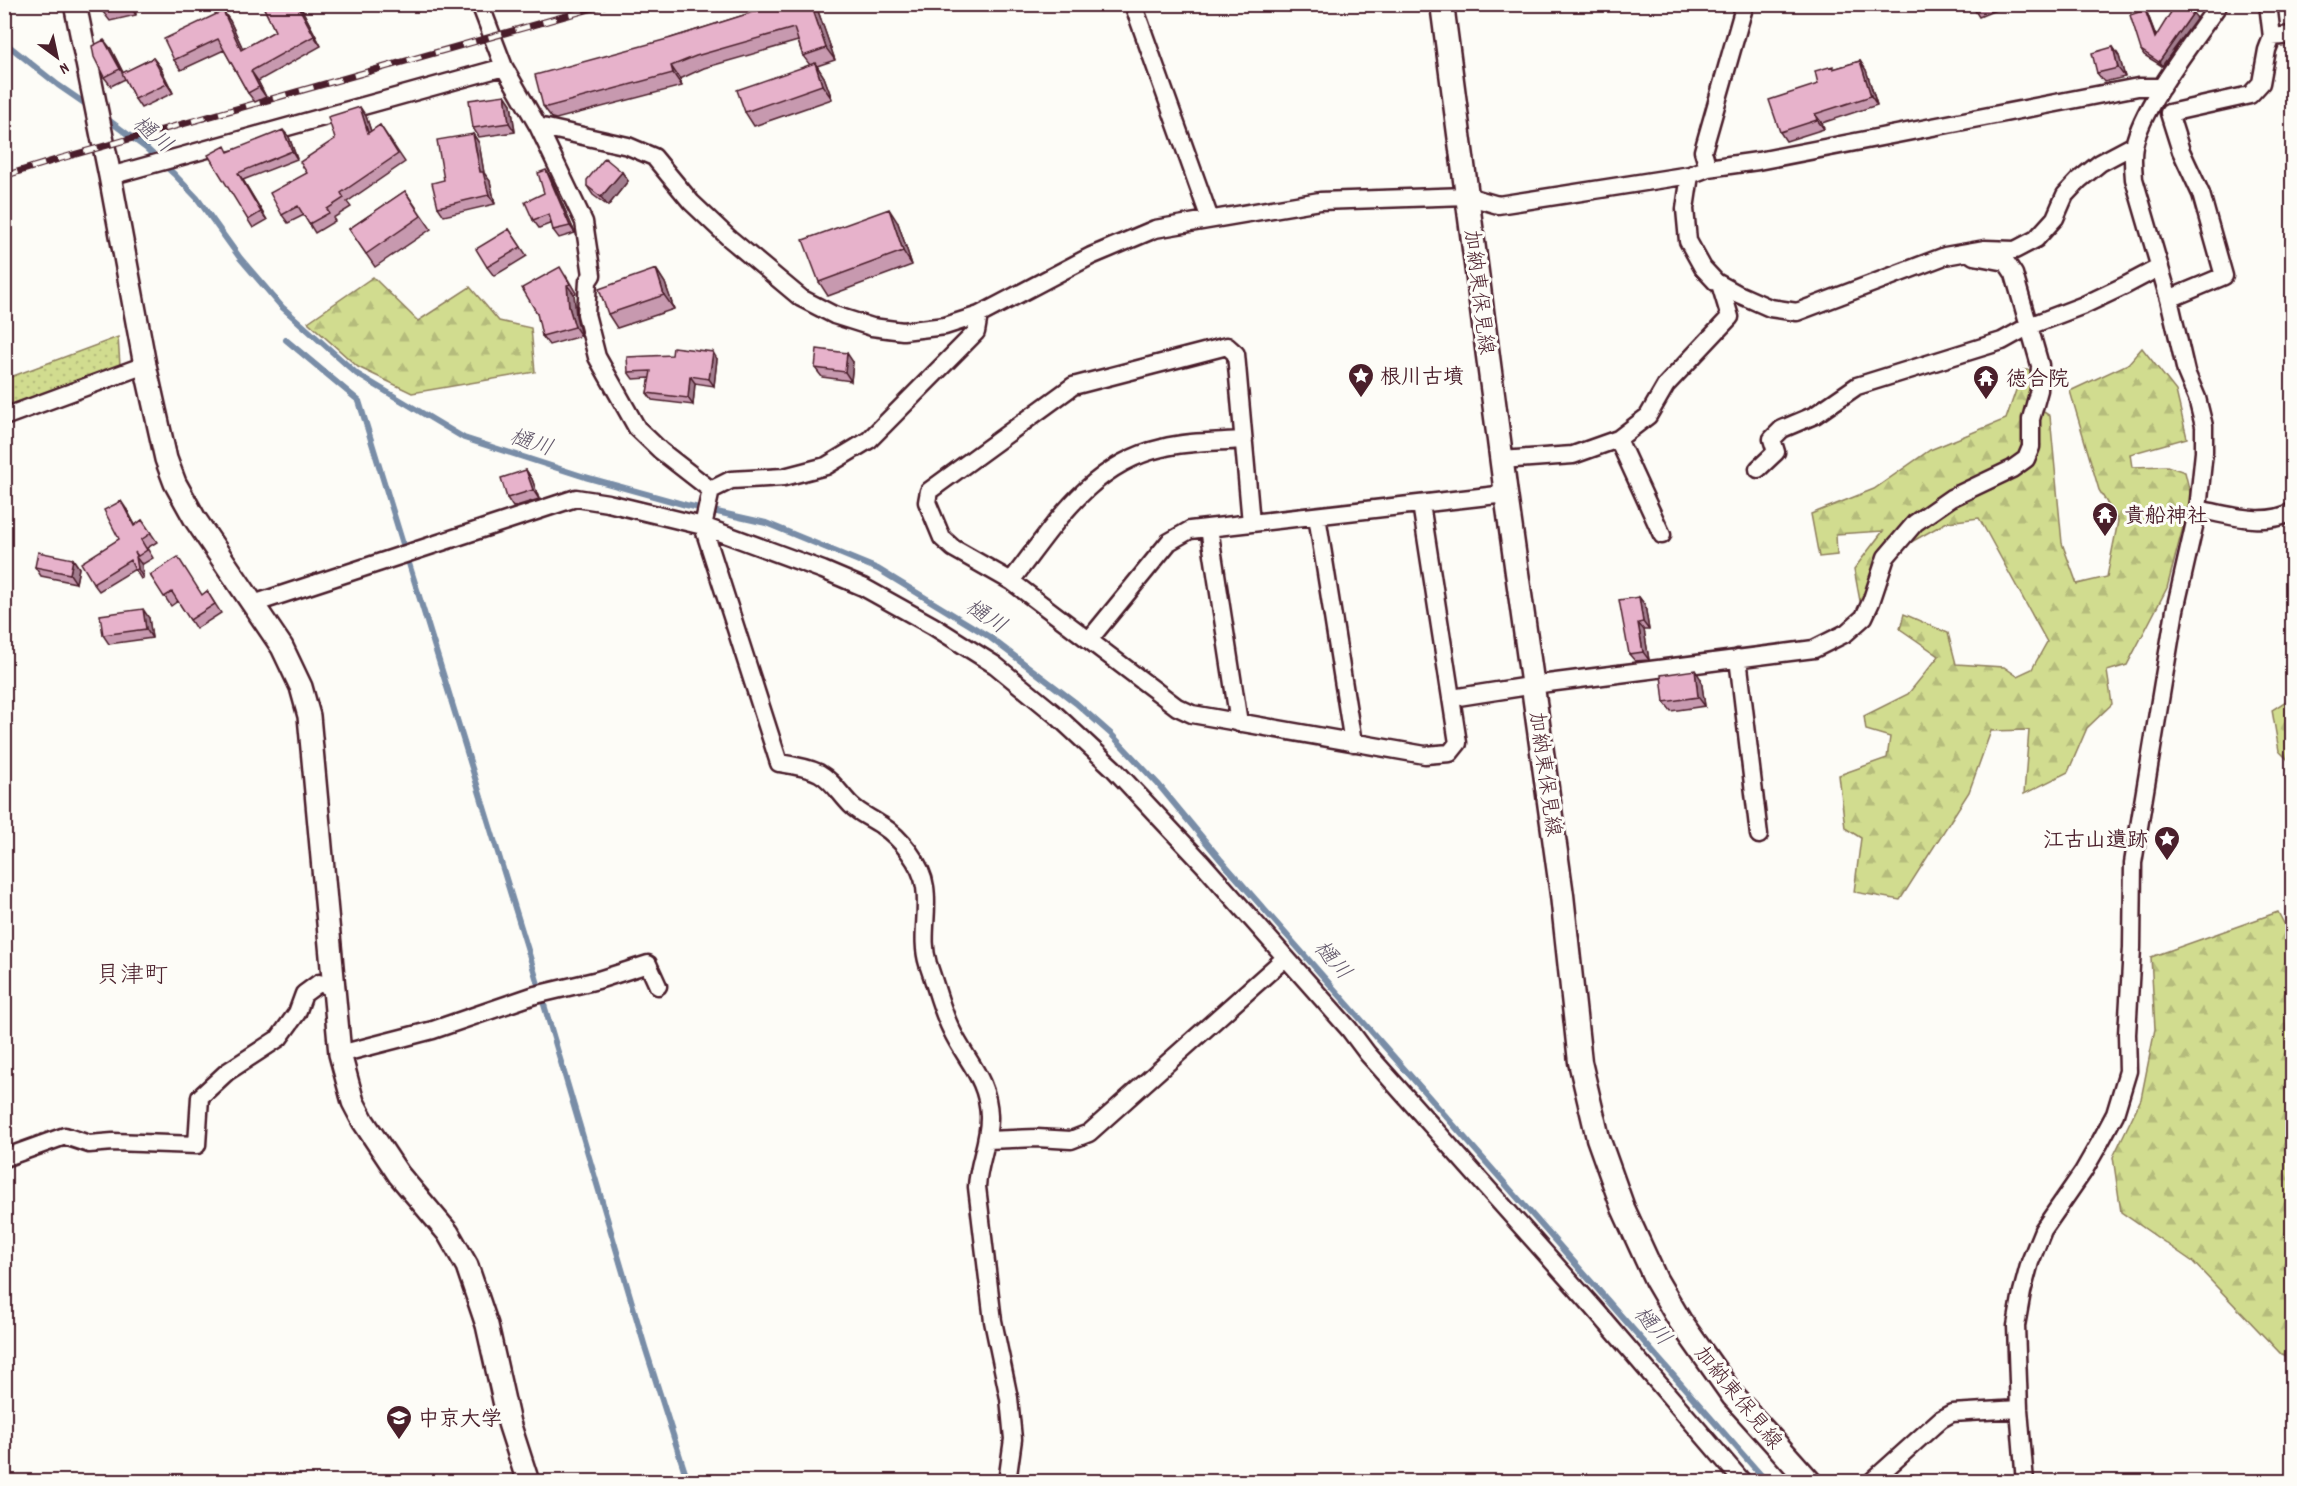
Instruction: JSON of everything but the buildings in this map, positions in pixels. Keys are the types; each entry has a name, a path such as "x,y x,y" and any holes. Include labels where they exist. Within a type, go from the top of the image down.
{"main road":[{"name":"加納東保見線","path":"1442,4 1506,494 1562,895 1580,1062 1598,1138 1623,1208 1656,1280 1680,1321 1733,1396 1810,1482"}],"street":[{"path":"75,4 145,365 166,459 175,483 223,564 282,647 293,667 309,716 339,1054 353,1102 399,1175 448,1233 467,1266 487,1325 509,1423 528,1482"},
{"path":"480,4 504,67 538,126 584,222 592,275 588,281 586,314 597,357 637,428 710,493"},
{"path":"1133,4 1210,219"},
{"path":"1708,168 1703,151 1745,4"},
{"path":"2025,1482 2016,1326 2030,1262 2043,1230 2083,1172 2115,1114 2128,1071 2127,1034 2132,948 2133,863 2175,610 2198,509 2204,452 2204,426 2197,398 2186,372 2169,299 2134,179 2132,161 2134,145 2162,87 2219,4"},
{"path":"2169,299 2224,276 2200,194 2181,151 2169,113 2250,95 2261,83 2267,50 2272,37 2268,4"},
{"path":"2272,37 2292,35"},
{"path":"110,176 143,165 504,67"},
{"path":"538,126 628,146 654,158 691,202 729,238 801,298 834,315 872,327 903,331 945,326 979,315 1091,256 1155,229 1320,201 1467,196 1498,205 1690,175 1708,168 1758,161 2138,87 2162,87"},
{"path":"1690,175 1684,209 1688,241 1703,268 1720,284 1770,308 1797,312 1945,256 1985,249 2015,250 2036,239 2055,218 2065,195 2079,180 2100,164 2134,145"},
{"path":"1452,698 1534,685 1814,649 1846,633 1864,617 1886,557 1915,523 1951,498 2012,469 2026,459 2031,447 2031,419 2039,390 2040,365 2014,274 2006,262 1974,256 1968,252"},
{"path":"1758,469 1776,452 1772,439 1776,434 1815,415 1857,387 2002,341 2030,326 2084,305 2160,267"},
{"path":"1502,460 1573,455 1618,440 1648,416 1666,385 1730,317 1720,284"},
{"path":"979,315 976,332 869,440 826,466 784,477 731,480 710,493 704,524 779,762 806,768 828,779 855,808 883,826 899,840 920,870 925,887 926,957 950,1028 977,1071 987,1098 989,1116 987,1140 978,1170 977,1187 993,1320 1010,1398 1013,1439 1007,1482"},
{"path":"1251,523 1236,354 1227,346 1073,386 929,491 927,502 942,538 953,548 1011,581 1177,707 1192,714 1425,755 1450,753 1458,743 1421,504"},
{"path":"4,417 145,365"},
{"path":"1011,581 1068,508 1094,480 1117,464 1137,454 1164,447 1244,440"},
{"path":"1618,440 1662,535"},
{"path":"1089,640 1169,542 1190,530 1506,494"},
{"path":"253,604 576,498 704,524 863,587 933,626 996,665 1056,715 1113,768 1203,864 1743,1482"},
{"path":"2198,509 2252,520 2284,516 2292,512"},
{"path":"1317,516 1353,742"},
{"path":"1209,528 1239,723"},
{"path":"1738,658 1759,835"},
{"path":"987,1140 1037,1138 1071,1140 1089,1133 1285,958"},
{"path":"339,1054 433,1030 535,995 648,964 658,986"},
{"path":"4,1158 65,1136 89,1144 113,1142 197,1145 200,1096 227,1072 279,1038 297,1013 304,994 319,983 333,988"},
{"path":"1871,1482 1952,1413 2019,1409"}],"green space":[{"path":"373,277 418,321 470,287 499,321 531,328 535,372 412,393 358,367 308,322"},
{"path":"118,337 120,365 5,411 5,379"},
{"path":"2142,348 2176,391 2187,438 2130,454 2132,467 2167,466 2185,472 2191,497 2167,588 2127,665 2107,671 2112,704 2087,728 2068,772 2024,794 2029,730 1991,731 1969,792 1900,900 1854,892 1861,838 1845,828 1839,775 1887,758 1890,737 1866,730 1864,716 1908,694 1939,656 1900,629 1904,614 1948,633 1956,664 2004,667 2017,676 2032,669 2047,642 1979,518 1947,522 1906,545 1884,551 1866,599 1860,601 1854,569 1883,531 1836,534 1837,555 1819,557 1811,514 1874,489 1930,450 2006,419 2023,370 2032,370 2030,403 2050,416 2062,543 2077,584 2107,577 2118,521 2099,490 2070,391 2128,364"},
{"path":"2286,701 2292,701 2292,764 2279,751 2272,710"},
{"path":"2278,912 2292,939 2292,1359 2282,1355 2193,1262 2121,1212 2113,1157 2141,1099 2155,1029 2151,957"}],"waterway":[{"name":"樋川","path":"4,42 90,107"},
{"name":"樋川","path":"103,116 146,148 174,174 197,198 240,258 282,307 357,374 464,438 585,477 686,505 766,523 878,569 988,636 1076,703 1111,734 1158,784 1220,859 1767,1482"},
{"path":"286,340 359,401 527,947 645,1347 688,1482"}],"railway":[{"path":"4,176 608,4"}],"place":[{"name":"根川古墳","path":"1361,399"},
{"name":"徳合院","path":"1986,401"},
{"name":"貴船神社","path":"2105,538"},
{"name":"江古山遺跡","path":"2167,862"},
{"name":"中京大学","path":"399,1441"}],"district":[{"name":"貝津町","path":"132,974"}]}
